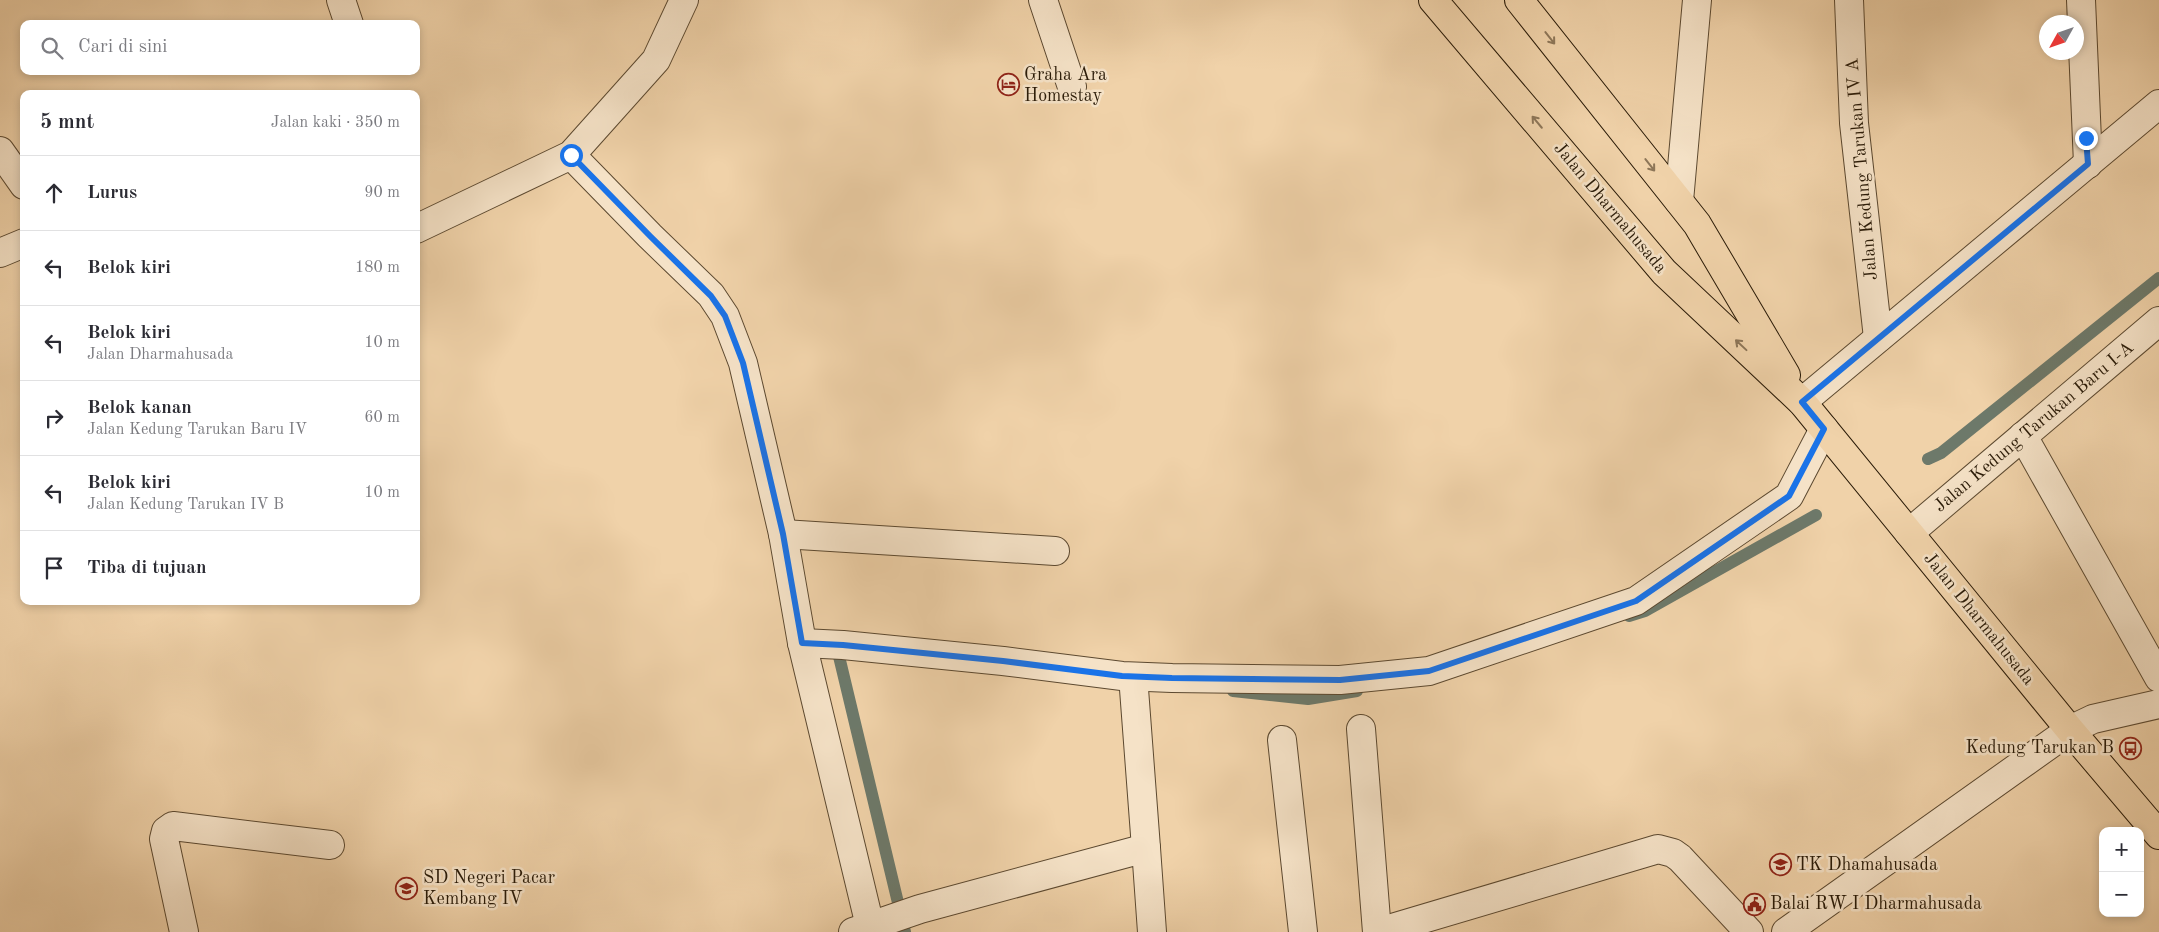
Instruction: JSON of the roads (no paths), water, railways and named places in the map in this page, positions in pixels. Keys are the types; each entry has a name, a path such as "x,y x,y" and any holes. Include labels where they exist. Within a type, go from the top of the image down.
{"main road":[{"name":"Jalan Dharmahusada","path":"1433,0 1664,272 1802,402 2070,730 2159,835"},
{"name":"Jalan Dharmahusada","path":"1519,0 1697,224 1802,402"}],"street":[{"path":"342,0 348,20"},
{"path":"420,228 571,155 656,60 684,0"},
{"path":"1043,0 1072,87"},
{"path":"1679,201 1697,0"},
{"name":"Jalan Kedung Tarukan IV A","path":"1849,0 1854,123 1878,338"},
{"path":"2081,0 2088,164"},
{"path":"1802,402 2159,104"},
{"path":"0,151 20,179"},
{"path":"571,155 720,306 743,363 783,534 802,643 868,927 920,910 1146,848"},
{"path":"0,253 20,246"},
{"name":"Jalan Kedung Tarukan Baru I-A","path":"1909,533 2159,320"},
{"path":"802,643 843,645 1003,661 1122,676 1340,680 1429,671 1636,601 1789,496 1824,429"},
{"path":"2023,436 2159,678"},
{"path":"783,534 1055,551"},
{"path":"1134,689 1152,932"},
{"path":"1786,932 2070,730 2092,719 2159,704"},
{"path":"1361,729 1378,932 1658,849 1680,858 1749,932"},
{"path":"1282,740 1303,932"},
{"path":"184,932 164,840 166,831 173,826 330,845"}],"waterway":[{"path":"1928,459 1941,453 2159,278"},
{"path":"1629,616 1645,611 1816,515"},
{"path":"843,649 837,648 905,932"},
{"path":"1233,691 1308,699 1357,691"}],"place":[{"name":"Graha Ara Homestay","path":"1008,85"},
{"name":"Kedung Tarukan B","path":"2130,748"},
{"name":"TK Dhamahusada","path":"1780,865"},
{"name":"SD Negeri Pacar Kembang IV","path":"407,888"},
{"name":"Balai RW I Dharmahusada","path":"1754,904"}]}
